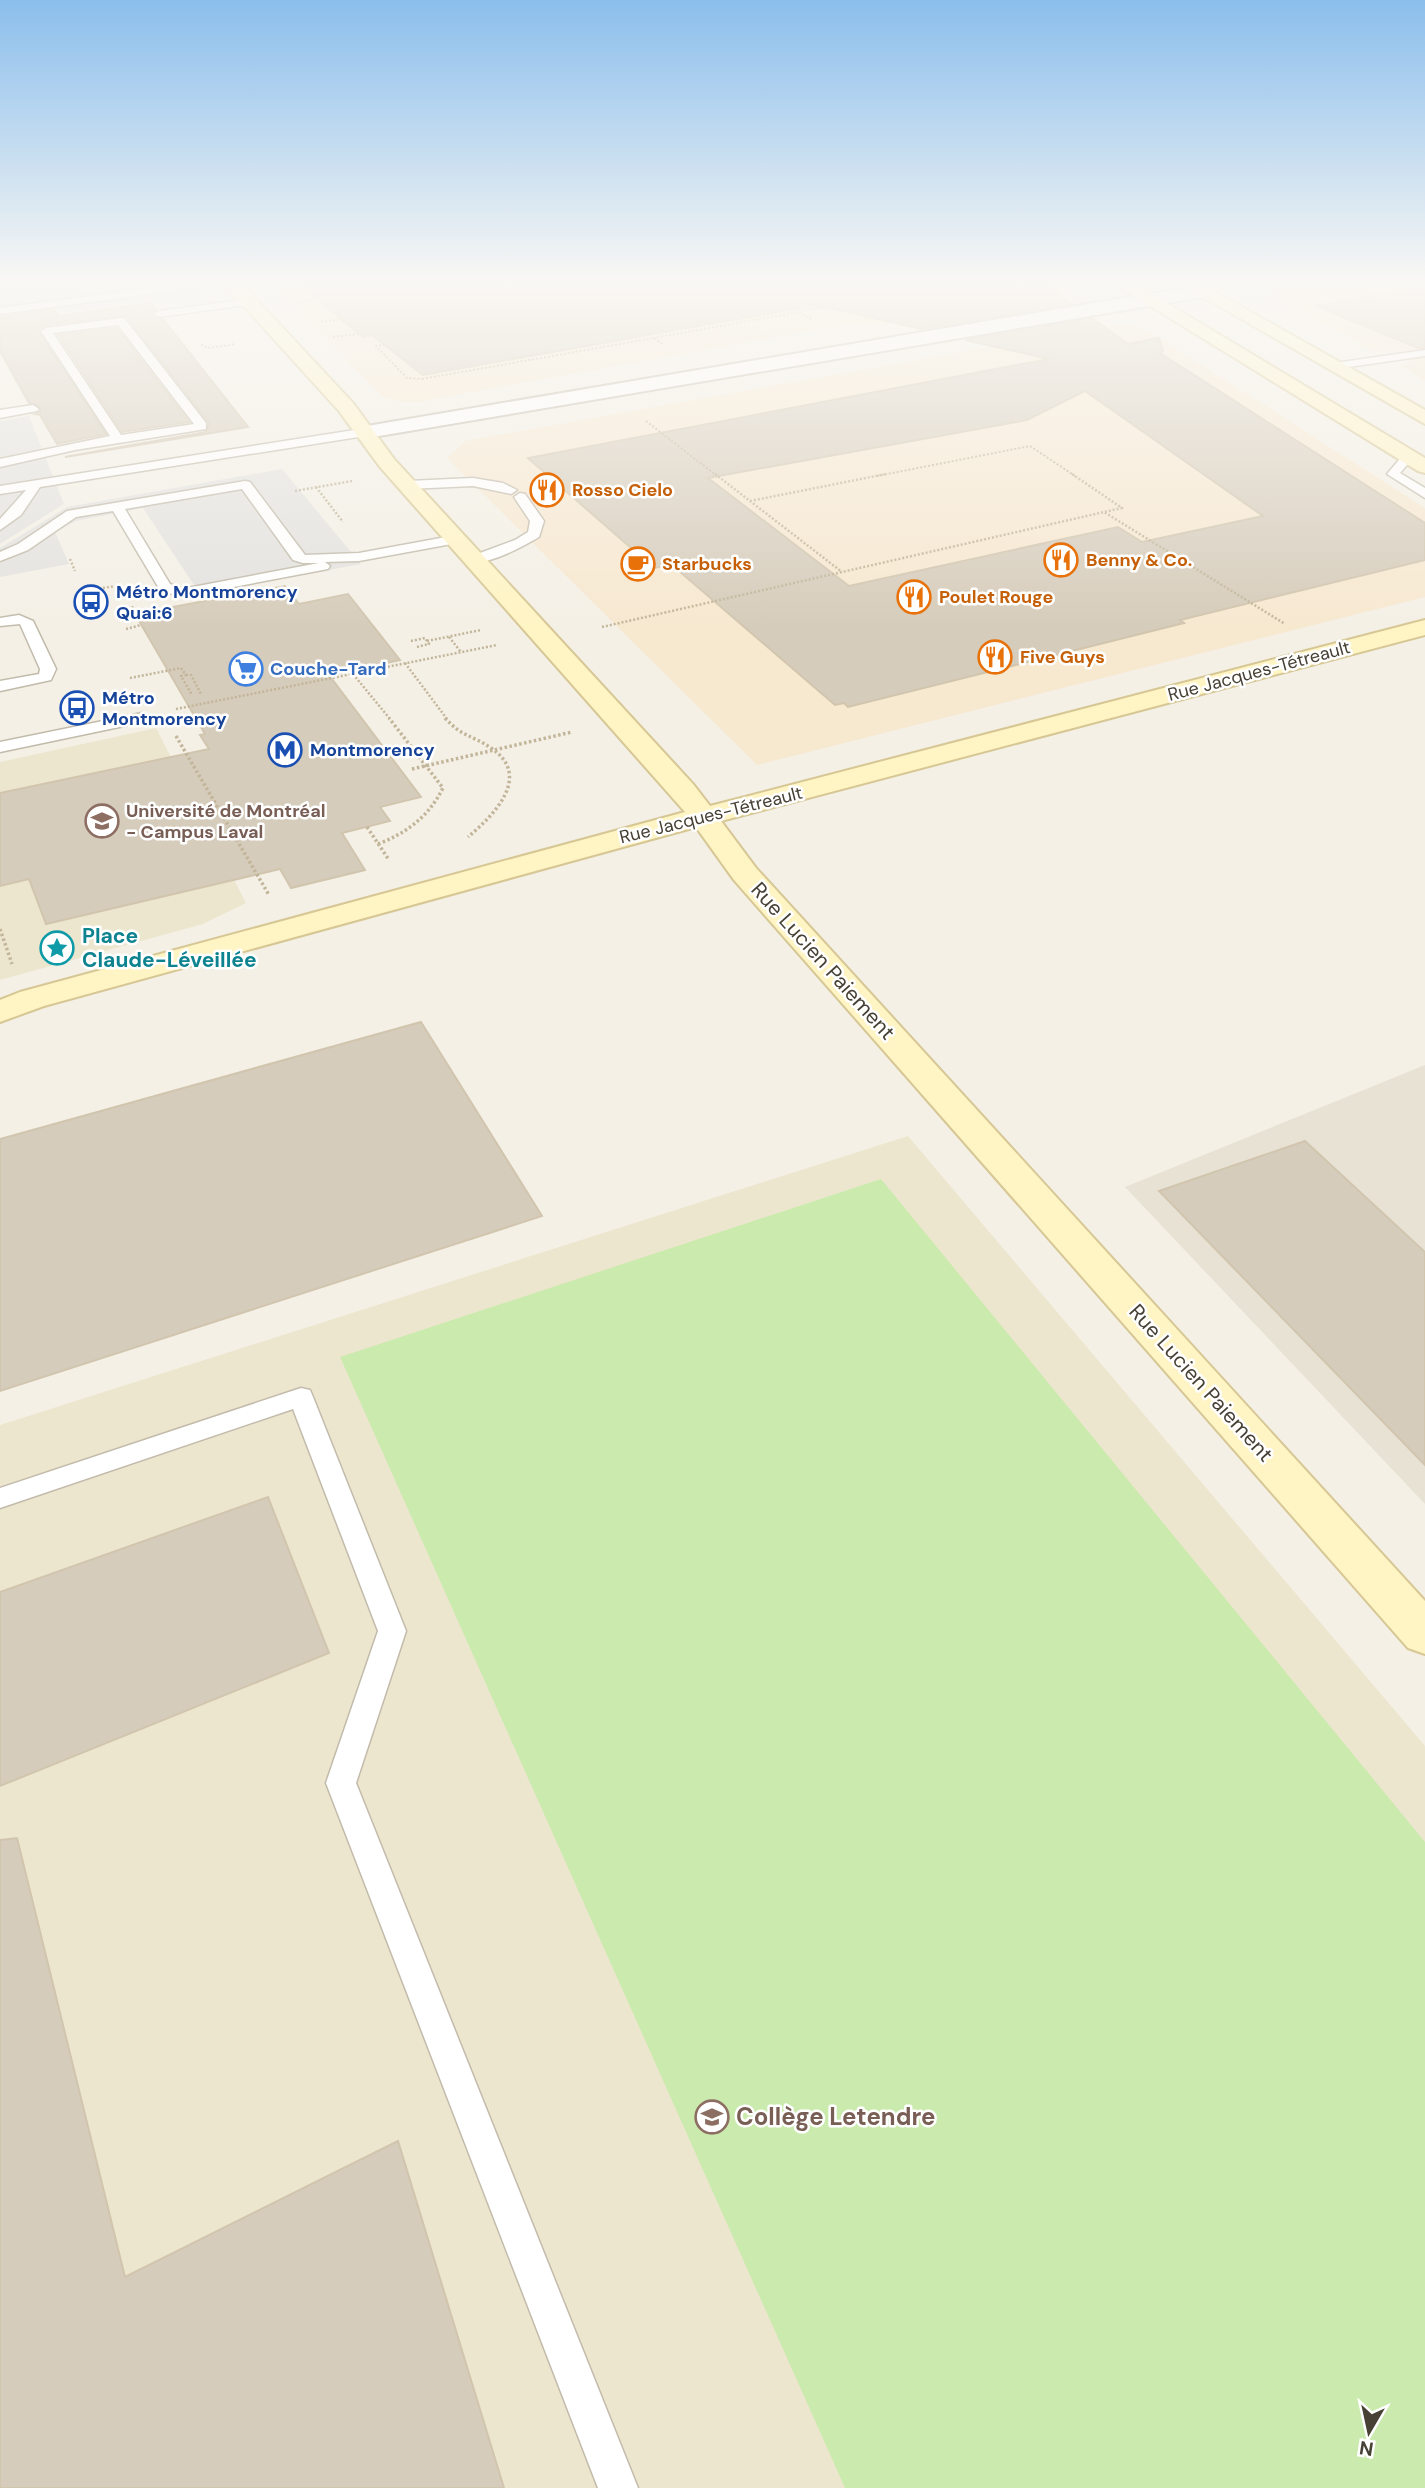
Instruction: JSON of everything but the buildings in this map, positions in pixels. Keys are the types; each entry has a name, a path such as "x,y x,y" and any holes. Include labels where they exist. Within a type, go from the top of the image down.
{"street":[{"name":"Rue Lucien Paiement","path":"335,397 367,432 387,463 477,559 704,817 746,874 1425,1634"},
{"path":"367,432 572,397"},
{"path":"1310,397 1417,462"},
{"path":"1389,397 1425,418"},
{"name":"Rue Jacques-Tétreault","path":"0,1012 32,999 96,981 1425,627"}],"lane":[{"path":"90,397 118,440"},
{"path":"0,463 49,450 202,426 180,397"},
{"path":"0,414 33,410"},
{"path":"0,496 35,486 367,432"},
{"path":"1417,462 1393,474 1425,494"},
{"path":"408,485 460,481 496,483 515,494 537,521 534,534 520,543 477,559"},
{"path":"0,557 23,547 72,514 245,485 298,557 317,560 359,557 457,539"},
{"path":"0,509 35,486"},
{"path":"0,517 35,486"},
{"path":"0,526 16,512 35,486"},
{"path":"117,506 164,587 181,593"},
{"path":"137,569 132,560 144,549"},
{"path":"146,588 156,593 181,593 337,564 359,557"},
{"path":"0,622 19,619 26,621 48,669 46,677 0,687"},
{"path":"0,747 142,718"},
{"path":"0,1498 301,1397 392,1630 341,1783 618,2488"}],"path":[{"path":"636,414 842,572"},
{"path":"601,627 1122,508 1030,446 750,501"},
{"path":"316,487 363,479"},
{"path":"1104,512 1292,628"},
{"path":"126,629 141,625"},
{"path":"411,641 425,638 427,641 492,628"},
{"path":"449,637 461,652"},
{"path":"417,647 429,644 427,641"},
{"path":"176,709 506,644"},
{"path":"405,663 459,732 494,750 509,771 509,789 496,812 459,844"},
{"path":"130,678 181,668 186,675"},
{"path":"353,674 428,765 443,788 408,831 378,844"},
{"path":"192,695 181,676 191,675 201,694"},
{"path":"239,678 262,676"},
{"path":"412,769 581,730"},
{"path":"176,736 273,901"},
{"path":"368,827 396,869"},
{"path":"0,929 12,967"}],"shaded area":[{"path":"386,397 444,397 417,402 396,401"},
{"path":"710,397 1252,397 1425,508 1425,597 757,765 447,458 465,441"},
{"path":"29,416 64,504 0,544 0,421"},
{"path":"282,469 361,564 200,594 143,508 76,521 55,532 69,564 0,577 0,548 67,507"},
{"name":"Université de Montréal - Campus Laval","path":"156,728 246,903 203,924 0,980 0,762"},
{"path":"1425,1065 1425,1504 1125,1187"},
{"name":"Collège Letendre","path":"908,1136 1425,1746 1425,2488 0,2488 0,1425"}],"green space":[{"path":"881,1179 1425,1842 1425,2488 845,2488 340,1357"}],"place":[{"name":"Rosso Cielo","path":"547,490"},
{"name":"Benny & Co.","path":"1061,560"},
{"name":"Starbucks","path":"638,564"},
{"name":"Poulet Rouge","path":"914,597"},
{"name":"Métro Montmorency Quai:6","path":"91,602"},
{"name":"Five Guys","path":"995,657"},
{"name":"Couche-Tard","path":"246,669"},
{"name":"Métro Montmorency","path":"77,708"},
{"name":"Montmorency","path":"285,750"},
{"name":"Université de Montréal - Campus Laval","path":"102,821"},
{"name":"Place Claude-Léveillée","path":"57,948"},
{"name":"Collège Letendre","path":"712,2117"}]}
